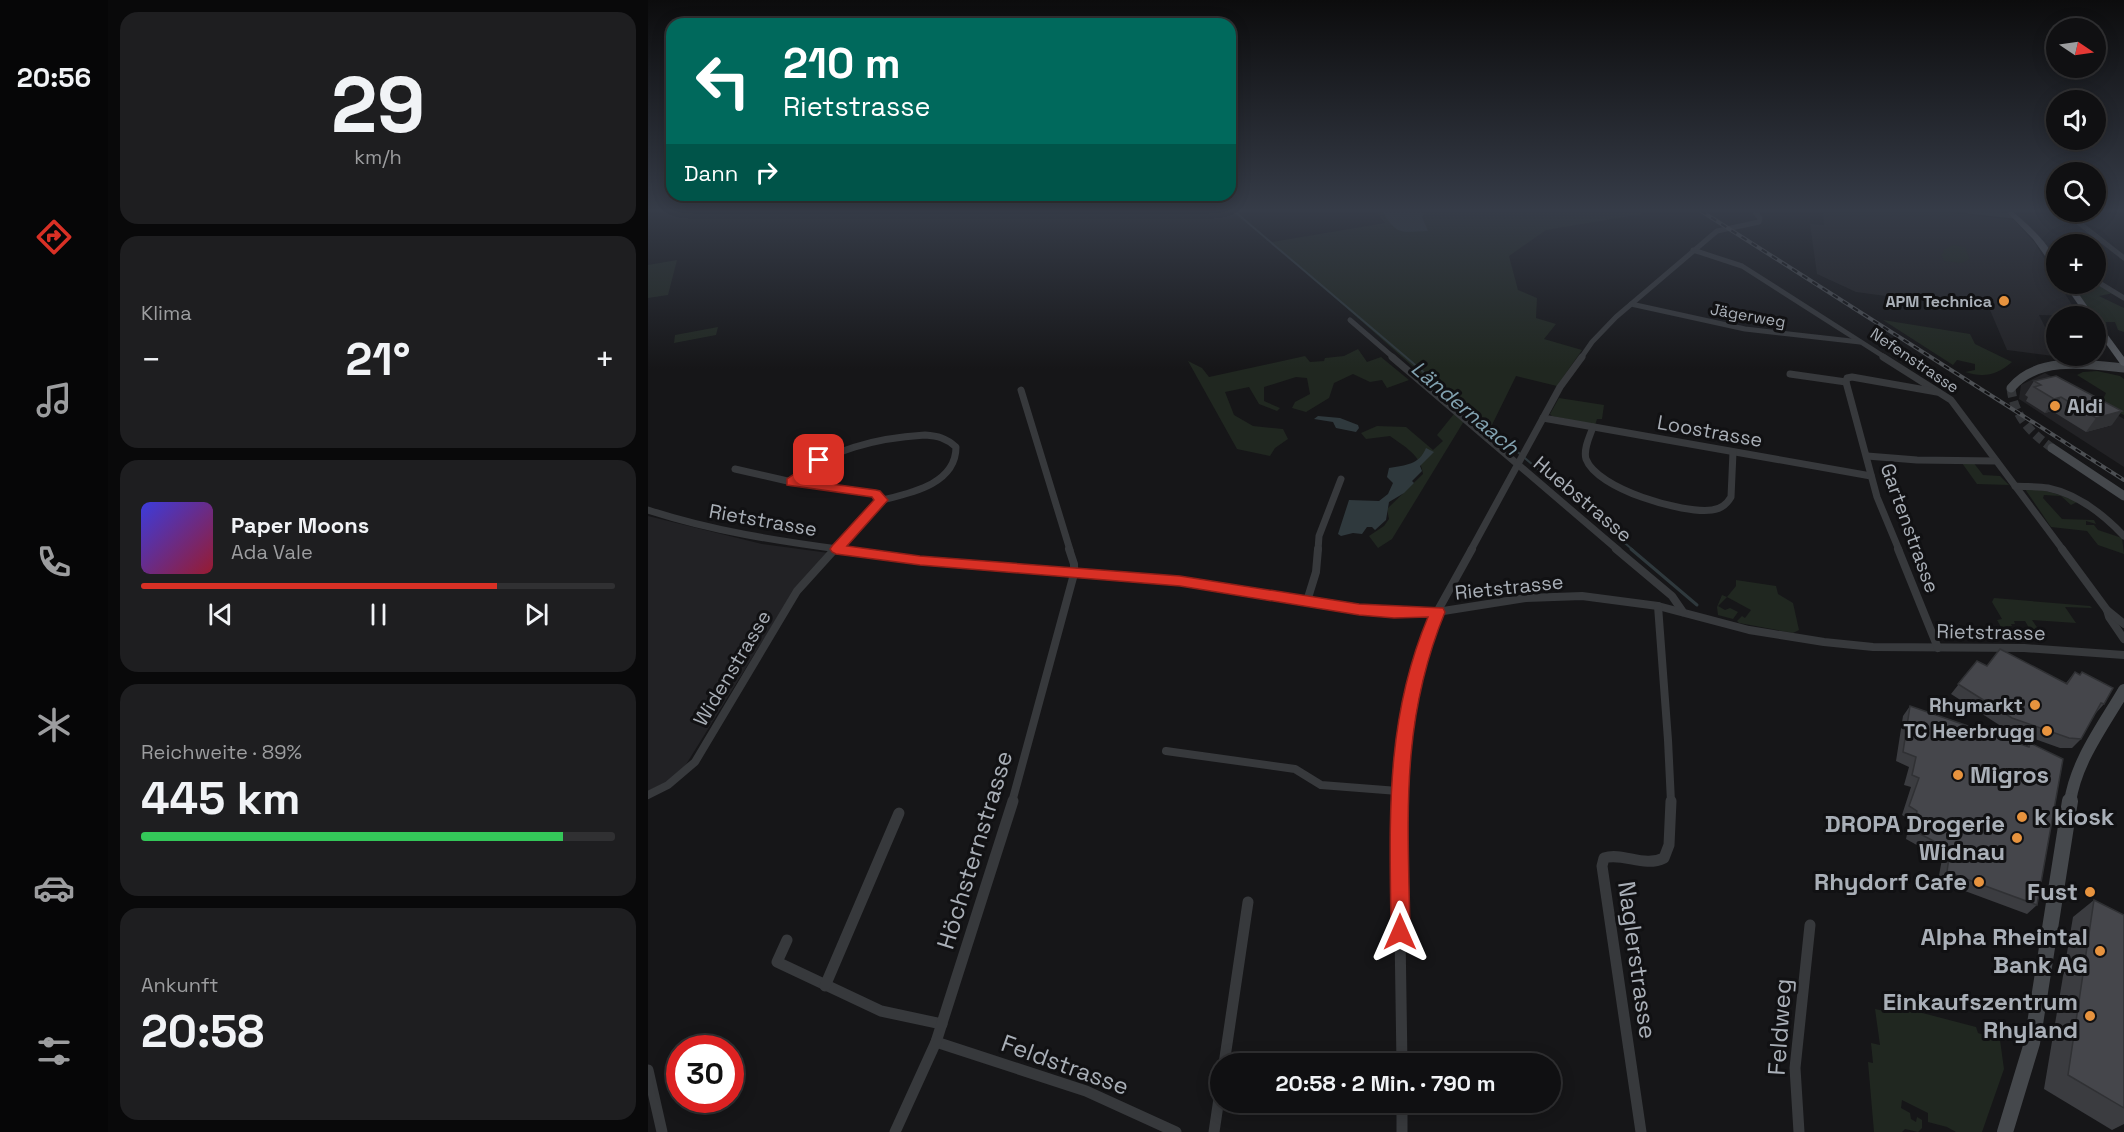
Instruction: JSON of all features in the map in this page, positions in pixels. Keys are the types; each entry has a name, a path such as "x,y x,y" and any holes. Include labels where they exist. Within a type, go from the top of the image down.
{"main road":[{"path":"2106,340 2124,366"},
{"path":"2011,388 2020,377 2049,367 2124,366"},
{"path":"2052,448 2124,496"},
{"path":"2005,1132 2032,1043 2072,787 2080,765 2124,690"}],"street":[{"path":"1402,1053 1398,791 1403,736 1423,647 1437,612 1524,450 1578,360 1602,332 1631,304 1678,264"},
{"name":"Nefenstrasse","path":"1735,264 1952,400 2108,610 2124,624"},
{"path":"2106,287 2124,298"},
{"name":"Jägerweg","path":"1631,304 1673,315 1780,335 1862,342"},
{"name":"Huebstrasse","path":"1350,320 1672,596 1683,612"},
{"path":"1790,374 1846,382 1847,378 1852,377 1941,392"},
{"name":"Gartenstrasse","path":"1846,382 1877,497 1938,648"},
{"path":"1021,390 1074,564 1074,574"},
{"name":"Loostrasse","path":"1543,418 1871,476"},
{"path":"1593,427 1585,456 1589,465 1599,475 1636,495 1693,508 1710,511 1728,503 1731,497 1733,452"},
{"path":"735,469 792,482 876,494 882,500 921,489 940,479 956,460 956,447 949,440 937,436 914,435 894,439 830,455 792,482"},
{"path":"1867,456 1917,460 1996,461"},
{"path":"1307,601 1316,572 1319,536 1341,479"},
{"path":"2015,486 2043,487 2061,492 2093,509 2124,536"},
{"name":"Widenstrasse","path":"648,795 668,785 695,762 797,591 882,500"},
{"name":"Rietstrasse","path":"648,510 716,531 920,561 1180,581 1394,613 1437,612 1505,600 1546,596 1609,598 1658,606 1749,630 1824,642 1938,648 2024,648 2124,655"},
{"name":"Höchsternstrasse","path":"895,1132 942,1024 1021,775 1074,574"},
{"name":"Naglerstrasse","path":"1641,1132 1602,866 1604,858 1610,856 1654,862 1665,858 1670,849 1670,753 1658,606"},
{"name":"Nefenstrasse","path":"2108,610 2109,617 2124,639"},
{"path":"1167,751 1295,769 1321,785 1398,791"},
{"path":"825,986 899,813"},
{"path":"1226,1053 1248,902"},
{"name":"Feldweg","path":"1799,1132 1795,1068 1810,925"},
{"path":"787,940 777,962 881,1011 942,1024"},
{"name":"Feldstrasse","path":"936,1042 1086,1091 1176,1132"},
{"path":"648,1070 662,1132"},
{"path":"1214,1132 1217,1113"},
{"path":"1402,1113 1402,1132"}],"shaded area":[{"path":"676,264 668,295 648,298 648,265"},
{"path":"1297,264 1511,264 1518,290 1537,298 1536,318 1556,324 1544,339 1582,350 1557,386 1516,376 1488,433"},
{"path":"1816,264 2046,264 2046,294 2065,294 2073,306 2046,306 2046,315 2039,315 2046,329 2046,355 2007,350 1990,310 1856,292 1817,274"},
{"path":"2106,289 2114,293 2099,296 2124,308 2124,332 2118,330 2115,322 2106,322 2106,306 2087,306 2079,294 2106,294"},
{"path":"1883,320 1970,334 1975,344 2012,362 1990,374 1978,375 1965,372 1975,370 1975,364 1957,360 1953,365"},
{"path":"718,327 716,335 674,343 675,335"},
{"path":"1358,349 1367,362 1381,357 1409,380 1387,388 1382,380 1370,382 1353,374 1334,383 1329,398 1306,412 1292,408 1295,402 1310,394 1307,378 1296,377 1264,387 1264,401 1280,408 1277,411 1259,404 1249,387 1225,392 1234,415 1253,426 1283,429 1288,439 1275,448 1270,456 1237,449 1188,361 1202,368 1209,377 1305,356 1310,362 1324,361 1325,358 1344,356"},
{"path":"2097,371 2124,379 2124,415 2101,404 2106,393 2077,375"},
{"path":"2045,373 2124,419 2124,467 2019,399 2021,385"},
{"path":"1559,398 1604,405 1602,419 1597,419 1595,425 1552,416 1550,414"},
{"path":"1454,414 1464,421 1392,539 1378,548 1369,536 1384,526 1389,519 1387,509 1423,474 1422,467 1407,448 1390,436 1366,439 1361,433 1377,426 1406,427 1433,450 1443,441 1437,435"},
{"path":"1318,416 1340,418 1358,425 1359,428 1356,432 1336,428 1333,422 1314,419"},
{"path":"1426,448 1434,452 1420,466 1422,471 1412,481 1414,483 1404,493 1389,502 1386,520 1375,530 1367,527 1362,534 1353,533 1341,536 1338,534 1349,500 1379,501 1388,494 1393,483 1387,477 1389,468 1416,461"},
{"path":"1973,462 1983,475 2000,476 2009,485 1977,484 1962,463"},
{"path":"2025,489 2052,492 2077,502 2071,505 2061,496 2044,495 2043,498 2062,519 2094,520 2096,524 2086,521 2086,525 2094,525 2098,530 2122,538 2124,554 2098,545 2087,531 2051,527"},
{"path":"648,516 762,544 829,553 793,592 682,771 648,791"},
{"path":"1736,580 1776,586 1778,594 1793,603 1799,630 1793,633 1739,623 1737,621 1742,616 1745,618 1751,610 1727,597 1736,586"},
{"path":"1722,595 1727,597 1718,606 1725,610 1730,608 1738,612 1733,619 1718,615 1717,607"},
{"path":"1994,598 2092,608 2065,607 2076,623 2032,620 2041,633 2041,639 2036,640 2025,621 2014,621 2015,624 2011,624 2012,626 2001,627 1997,620 2002,619 1992,602"},
{"path":"1888,1004 1976,1027 1978,1033 2000,1040 2004,1069 1982,1132 1956,1132 1928,1122 1928,1113 1902,1100 1901,1108 1910,1113 1911,1119 1916,1122 1917,1117 1922,1120 1922,1128 1918,1132 1905,1129 1902,1132 1874,1132 1868,1062 1873,1063 1871,1043 1880,1045 1875,1009 1889,1012"}],"building":[{"path":"2056,376 2122,411 2096,418 2061,397 2054,399 2034,387 2041,385 2034,381"},
{"name":"Rhymarkt","path":"2000,649 2067,684 2075,672 2080,675 2082,672 2113,688 2104,704 2101,703 2081,739 2069,738 2012,718 1958,684 1977,661 1987,666"},
{"path":"1910,706 2029,747 2030,743 2063,759 2037,905 1947,872 1950,850 1913,830 1917,811 1909,806 1919,778 1912,775 1916,757 1903,752"},
{"path":"2094,900 2124,915 2124,1108 2068,1075"}],"waterway":[{"name":"Ländernaach","path":"1296,264 1633,550"},
{"name":"Ländernaach","path":"1631,549 1697,605"}],"tunnel":[{"path":"2011,388 2019,415 2037,436 2052,448"}],"railway":[{"path":"1784,264 2124,480"}],"place":[{"name":"APM Technica","path":"2004,301"},
{"name":"Aldi","path":"2055,406"},
{"name":"Rhymarkt","path":"2035,705"},
{"name":"TC Heerbrugg","path":"2047,731"},
{"name":"Migros","path":"1958,775"},
{"name":"k kiosk","path":"2022,817"},
{"name":"DROPA Drogerie Widnau","path":"2017,838"},
{"name":"Rhydorf Cafe","path":"1979,882"},
{"name":"Fust","path":"2090,892"},
{"name":"Alpha Rheintal Bank AG","path":"2100,951"},
{"name":"Einkaufszentrum Rhyland","path":"2090,1016"}],"route":[{"path":"819,460 792,482 876,494 882,500 836,549 920,561 1180,581 1394,613 1437,612 1423,647 1403,736 1398,791 1400,932"}]}
